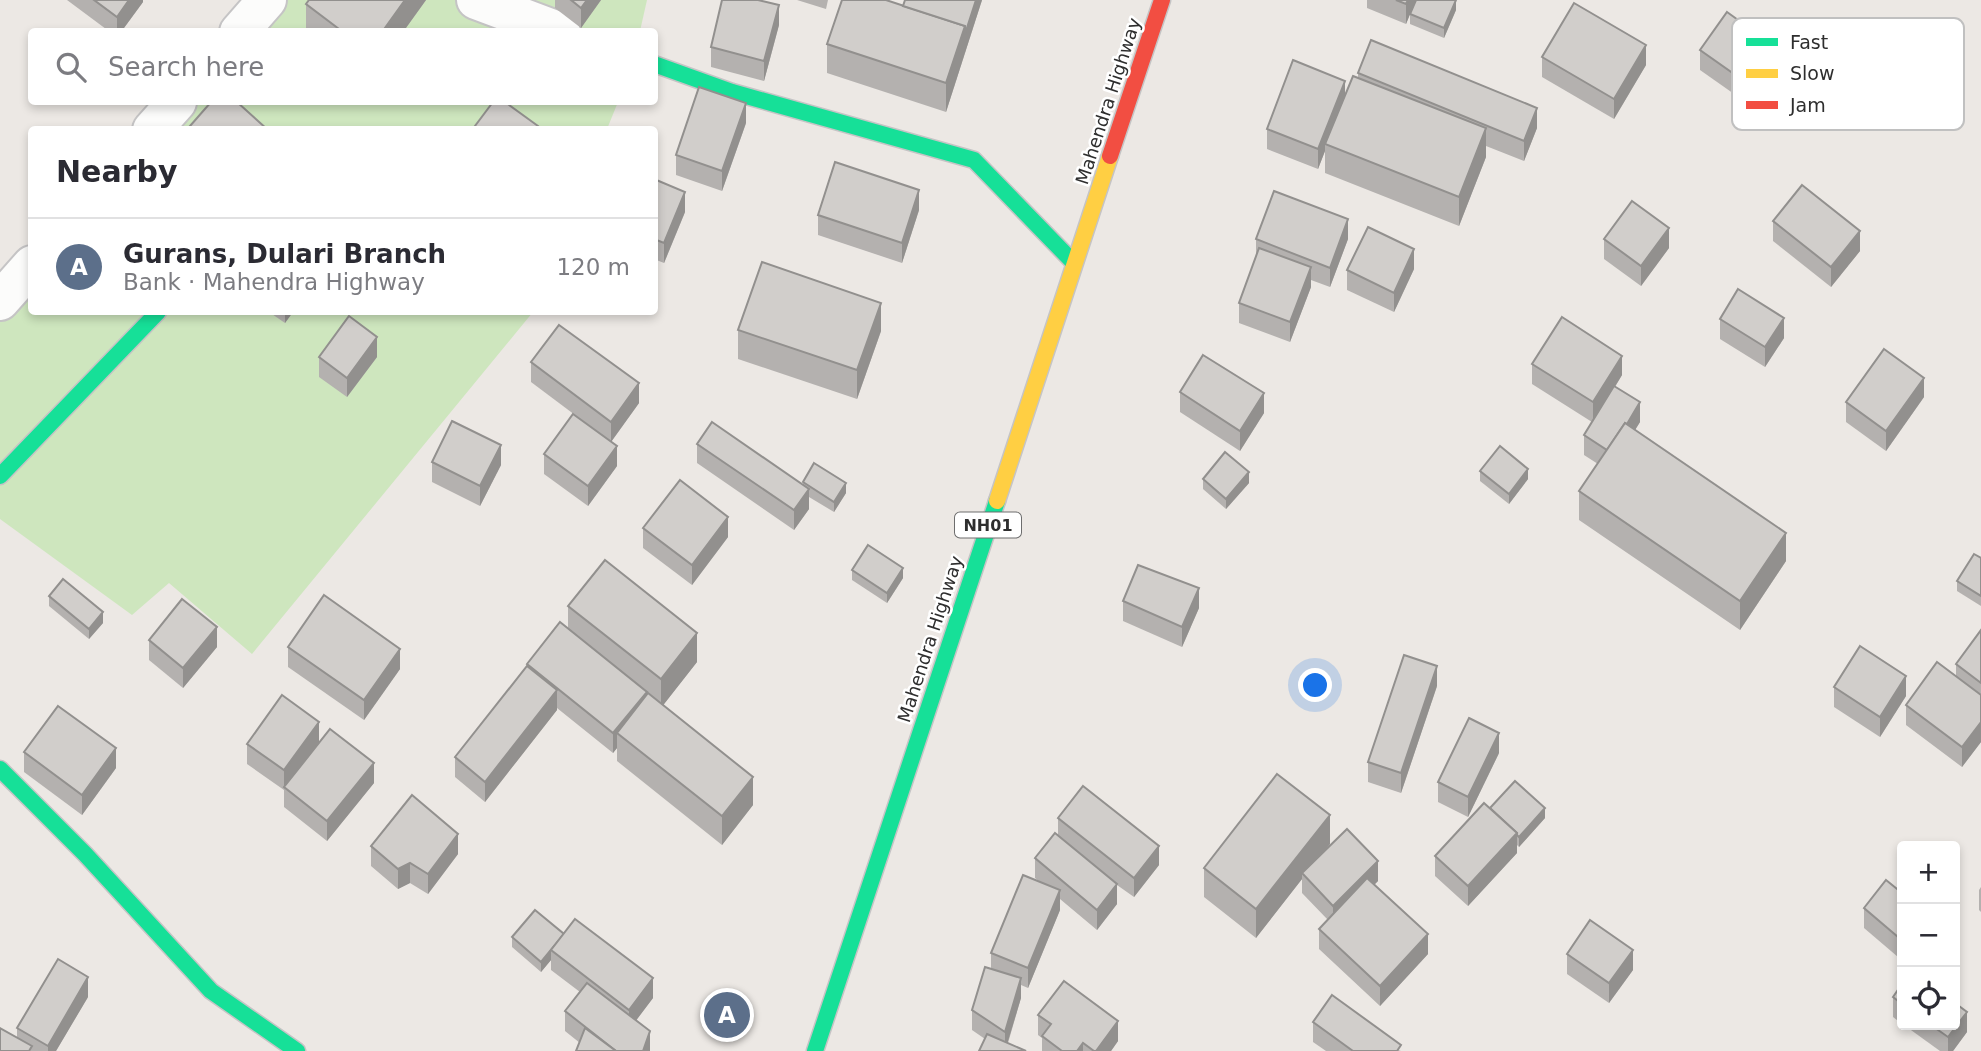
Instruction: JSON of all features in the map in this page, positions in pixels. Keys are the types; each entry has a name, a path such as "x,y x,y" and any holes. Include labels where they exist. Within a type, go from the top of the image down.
{"main road":[{"name":"Mahendra Highway","path":"815,1051 1162,0"},
{"path":"658,65 732,92 974,160 1074,263"},
{"path":"0,476 155,315"},
{"path":"0,769 85,854 211,991 297,1051"}],"street":[{"path":"242,28 267,0"},
{"path":"476,0 550,28"},
{"path":"156,126 174,105"},
{"path":"0,301 28,270"}],"green space":[{"path":"267,0 647,0 641,28 242,28"},
{"path":"174,105 617,105 608,126 156,126"},
{"path":"28,268 28,315 531,315 252,654 169,583 132,615 0,519 0,301"}],"building":[{"path":"94,0 129,0 117,17"},
{"path":"309,0 405,0 385,28 338,28 306,4"},
{"path":"571,0 587,0 581,8"},
{"path":"722,0 758,0 779,5 764,61 711,47"},
{"path":"842,0 886,0 965,26 946,83 827,44"},
{"path":"905,0 976,0 965,34 965,26 903,6"},
{"path":"1416,0 1456,0 1444,28 1410,14"},
{"path":"1574,3 1646,45 1614,99 1542,57"},
{"path":"1727,12 1735,18 1732,18 1732,73 1700,50"},
{"path":"1371,40 1537,108 1524,141 1358,73"},
{"path":"1293,60 1345,81 1318,149 1267,129"},
{"path":"1353,76 1486,128 1459,197 1325,144"},
{"path":"699,87 746,103 722,171 676,155"},
{"path":"208,105 240,105 264,126 190,126"},
{"path":"491,105 509,105 538,126 475,126"},
{"path":"835,162 919,190 902,243 818,215"},
{"path":"658,181 685,192 664,243 658,241"},
{"path":"1802,185 1860,231 1831,267 1773,221"},
{"path":"1274,191 1348,219 1330,268 1256,239"},
{"path":"1632,201 1669,228 1641,266 1604,239"},
{"path":"1368,227 1414,249 1394,293 1347,270"},
{"path":"1259,248 1311,267 1290,322 1239,303"},
{"path":"762,262 881,303 857,370 738,330"},
{"path":"1738,289 1784,318 1765,347 1720,319"},
{"path":"349,316 377,337 347,378 319,357"},
{"path":"1562,317 1622,356 1593,402 1532,364"},
{"path":"559,325 639,383 611,422 531,362"},
{"path":"1884,349 1924,378 1886,431 1846,402"},
{"path":"1203,355 1264,393 1240,431 1180,392"},
{"path":"1614,386 1640,402 1607,450 1584,435"},
{"path":"573,414 617,446 588,486 544,454"},
{"path":"452,421 501,445 480,486 432,462"},
{"path":"712,422 809,489 794,510 697,444"},
{"path":"1625,423 1786,533 1740,601 1579,491"},
{"path":"1500,446 1528,469 1509,494 1480,471"},
{"path":"1225,452 1249,472 1226,499 1203,479"},
{"path":"814,463 846,483 834,502 803,482"},
{"path":"680,480 728,517 692,565 643,528"},
{"path":"868,545 903,568 887,593 852,570"},
{"path":"1974,554 1981,558 1981,596 1957,581"},
{"path":"605,560 697,633 661,679 568,606"},
{"path":"1138,565 1199,588 1182,627 1123,601"},
{"path":"63,579 103,612 89,629 49,596"},
{"path":"324,595 400,649 364,700 288,647"},
{"path":"182,599 217,627 183,668 149,640"},
{"path":"560,622 647,692 613,733 527,664"},
{"path":"1981,630 1981,683 1956,664"},
{"path":"1860,646 1906,676 1880,717 1834,687"},
{"path":"1404,655 1437,666 1401,773 1368,762"},
{"path":"1937,662 1981,695 1981,722 1962,747 1906,705"},
{"path":"527,666 557,690 485,782 455,757"},
{"path":"648,693 753,777 722,816 617,733"},
{"path":"282,695 319,722 284,770 247,744"},
{"path":"58,706 116,748 82,795 24,752"},
{"path":"1469,718 1499,733 1468,797 1438,782"},
{"path":"330,729 374,763 327,821 284,787"},
{"path":"1277,774 1330,815 1256,909 1204,868"},
{"path":"1515,781 1545,808 1519,837 1490,808"},
{"path":"1083,786 1159,846 1134,878 1058,818"},
{"path":"412,795 458,834 428,874 410,863 398,869 371,846"},
{"path":"1484,803 1517,833 1468,886 1435,856"},
{"path":"1347,829 1378,861 1333,906 1302,873"},
{"path":"1055,833 1117,884 1097,910 1035,858"},
{"path":"1023,875 1060,890 1028,968 991,953"},
{"path":"1367,878 1428,934 1380,986 1319,929"},
{"path":"1886,880 1897,889 1897,936 1864,908"},
{"path":"535,910 564,934 541,962 512,937"},
{"path":"575,919 653,978 629,1010 551,950"},
{"path":"1590,920 1633,950 1609,983 1567,954"},
{"path":"58,959 88,977 48,1046 17,1028"},
{"path":"985,967 1021,978 1005,1032 972,1010"},
{"path":"1064,981 1118,1021 1096,1051 1083,1043 1077,1051 1062,1051 1042,1036 1051,1024 1038,1015"},
{"path":"587,983 650,1031 643,1051 616,1051 565,1011"},
{"path":"1332,995 1401,1045 1397,1051 1353,1051 1313,1022"},
{"path":"1960,1007 1967,1012 1960,1021"},
{"path":"0,1028 32,1046 29,1051 0,1051"},
{"path":"585,1028 616,1051 576,1051"},
{"path":"1938,1030 1953,1030 1948,1037"},
{"path":"987,1034 1026,1051 979,1051"}],"traffic: fast":[{"path":"658,65 732,92 974,160 1074,263"},
{"path":"0,476 155,315"},
{"path":"815,1051 997,501"},
{"path":"0,769 85,854 211,991 297,1051"}],"traffic: slow":[{"path":"997,501 1110,156"}],"traffic: jam":[{"path":"1110,156 1162,0"}],"place":[{"name":"Gurans, Dulari Branch","path":"727,1015"}]}
